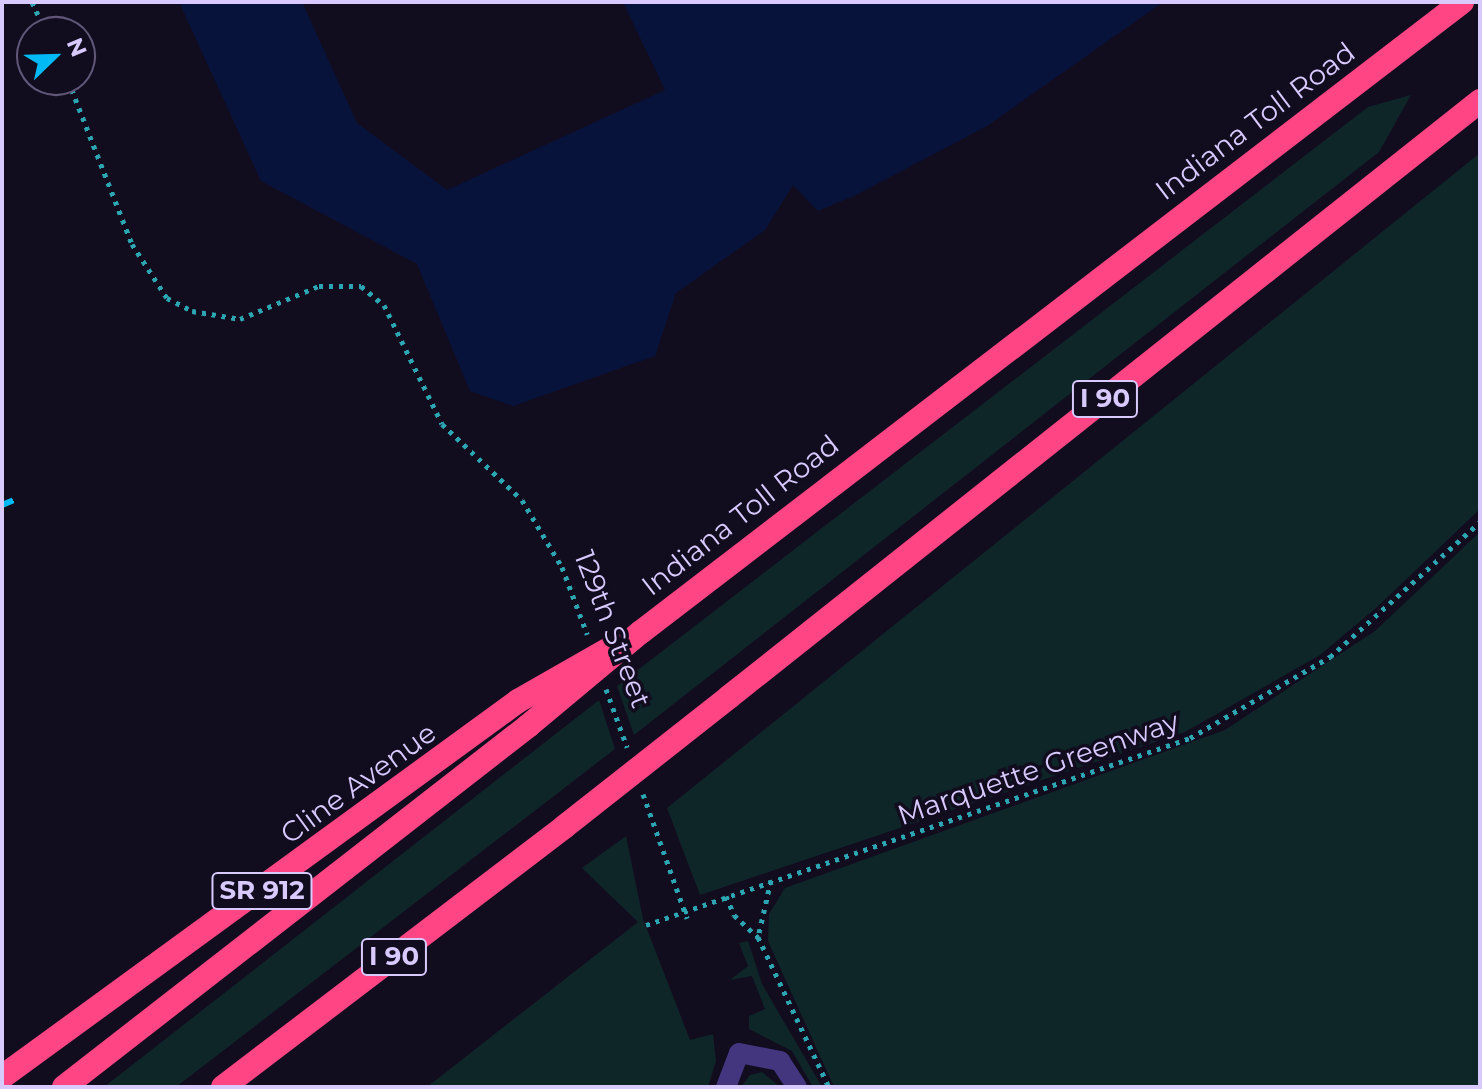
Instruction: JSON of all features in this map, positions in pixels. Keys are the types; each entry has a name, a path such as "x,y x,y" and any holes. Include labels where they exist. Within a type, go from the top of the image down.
{"highway":[{"name":"Indiana Toll Road","path":"64,1087 528,726 688,593 1462,2"},
{"name":"I 90","path":"223,1087 564,827 1480,101"},
{"name":"Cline Avenue","path":"2,1077 518,701 641,632"}],"street":[{"path":"726,1087 739,1053 780,1061 797,1087"}],"path":[{"name":"129th Street","path":"74,96 132,244 167,298 192,311 240,319 319,286 361,286 384,305 442,424 496,467 549,541 590,641"},
{"name":"Marquette Greenway","path":"646,925 686,914 771,879 1190,738 1330,657 1480,522"},
{"name":"129th Street","path":"600,671 632,762"},
{"path":"637,777 686,914"},
{"path":"758,937 771,879"},
{"path":"726,896 734,915 758,937 829,1087"}],"green space":[{"path":"1411,95 1379,152 634,735 617,686 1368,107"},
{"path":"1480,153 1480,509 1376,608 1320,655 1185,732 700,895 667,808"},
{"path":"1480,532 1480,1087 834,1087 768,941 769,914 785,888 1225,730 1375,631"},
{"path":"599,700 615,749 176,1087 104,1087"},
{"path":"626,836 643,919 690,1040 713,1034 716,1061 708,1087 427,1087 638,922 582,868"},
{"path":"748,941 762,984 822,1087 813,1087 792,1051 749,1029 749,1016 765,1009 752,976 730,980 748,966 739,943"},
{"path":"762,1072 780,1087 741,1087 750,1075"}],"water":[{"path":"179,2 302,2 357,123 447,190 665,90 623,2 1163,2 987,126 856,195 818,211 793,185 765,230 676,293 655,356 513,406 470,391 417,264 261,181"}],"railway":[{"path":"2,505 16,499"}]}
